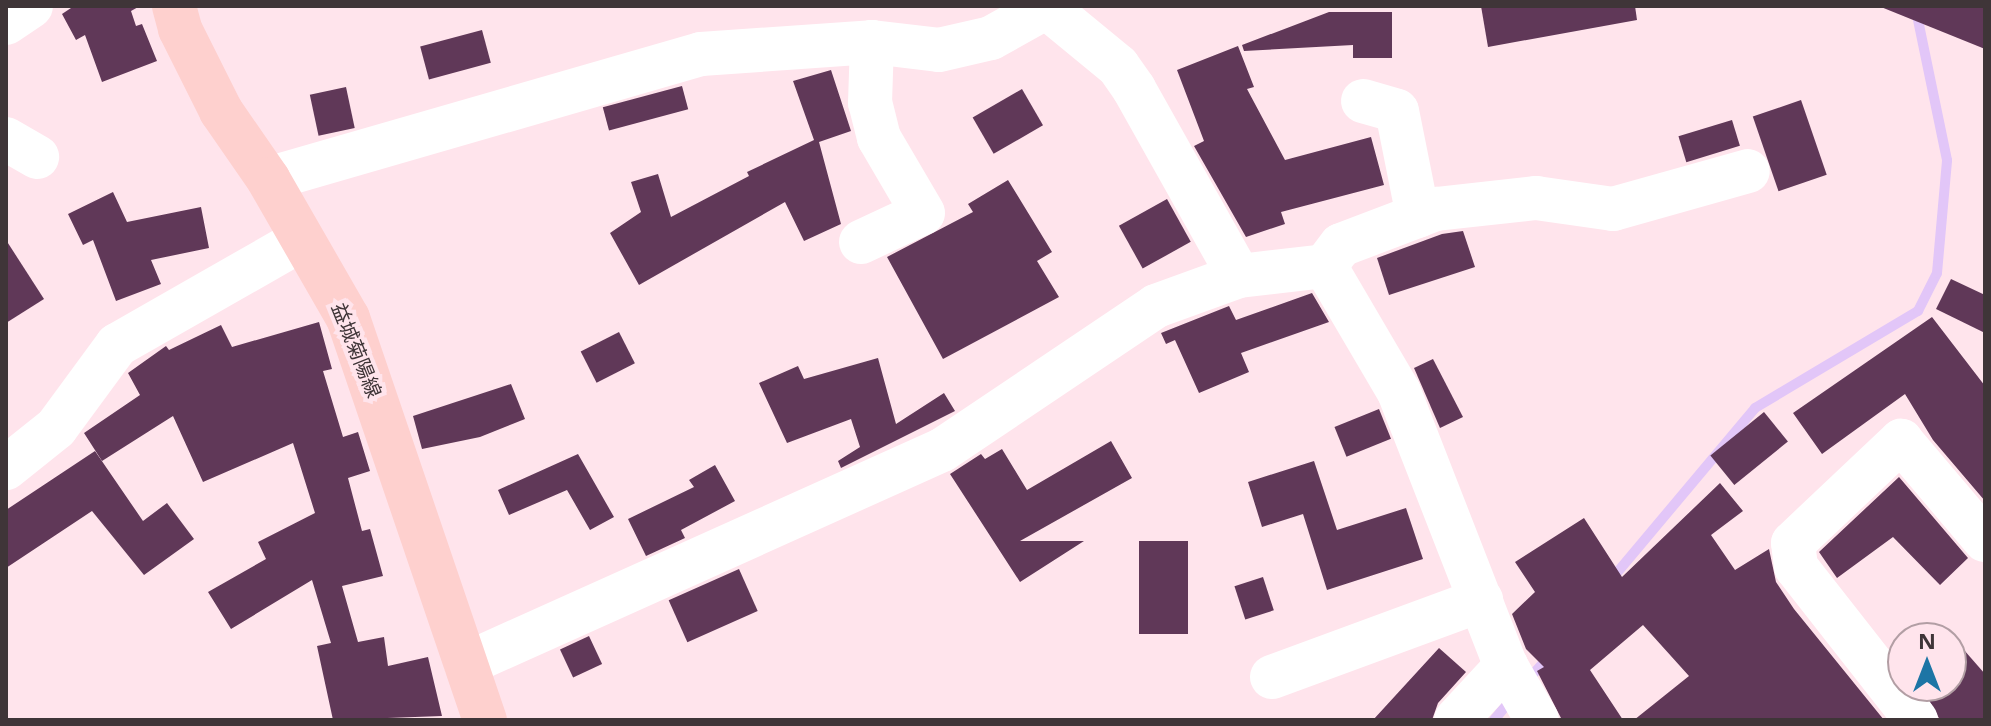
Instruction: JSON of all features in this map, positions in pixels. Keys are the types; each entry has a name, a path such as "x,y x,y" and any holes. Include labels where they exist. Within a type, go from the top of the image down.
{"main road":[{"name":"益城菊陽線","path":"174,6 180,29 221,111 268,179 348,318 485,720"}],"street":[{"path":"268,179 701,54 872,42 939,50 991,38 1045,7 1118,66 1239,276"},
{"path":"861,242 923,213 879,138 870,103 872,42"},
{"path":"1363,101 1397,111 1418,216"},
{"path":"466,664 942,450 1156,306 1239,276 1325,266 1341,245 1436,209 1536,198 1613,209 1748,171"},
{"path":"6,468 56,428 117,345 301,240"},
{"path":"1325,266 1399,392 1506,666 1537,720"},
{"path":"1916,720 1796,567 1793,543 1901,441 1985,540"},
{"path":"1272,677 1481,600"},
{"path":"1456,720 1506,666"}],"building":[{"path":"74,6 140,6 131,11 136,26 142,24 157,61 102,82 85,35 76,40 62,14"},
{"path":"1481,6 1635,6 1637,20 1488,47"},
{"path":"1985,6 1985,49 1881,7"},
{"path":"1329,12 1392,12 1392,58 1353,58 1353,45 1244,51 1242,45"},
{"path":"482,30 491,63 429,79 420,47"},
{"path":"1238,46 1254,87 1247,89 1285,160 1371,137 1384,185 1281,212 1285,224 1246,237 1194,146 1204,141 1177,70"},
{"path":"831,70 851,131 819,142 841,224 804,241 785,202 639,285 610,233 641,212 631,182 658,174 671,217 749,176 747,172 814,140 793,81"},
{"path":"682,86 688,109 609,130 603,107"},
{"path":"346,87 355,128 319,136 310,95"},
{"path":"1022,89 1043,125 994,154 973,118"},
{"path":"1801,100 1827,175 1778,191 1753,117"},
{"path":"1732,120 1740,146 1686,162 1678,136"},
{"path":"1008,180 1052,252 1037,261 1059,297 943,359 887,257 973,212 968,204"},
{"path":"113,192 127,222 201,207 209,248 151,260 161,284 116,301 93,240 83,245 68,214"},
{"path":"1167,199 1191,242 1143,269 1119,226"},
{"path":"1463,231 1475,267 1389,295 1377,258 1442,234"},
{"path":"6,240 44,299 6,323"},
{"path":"1951,279 1985,295 1985,333 1936,309"},
{"path":"1312,293 1329,322 1241,353 1249,372 1199,393 1175,340 1166,344 1161,333 1229,306 1236,320"},
{"path":"1932,317 1985,386 1985,501 1933,440 1905,394 1822,454 1793,413"},
{"path":"319,322 332,369 323,371 343,437 358,432 370,471 348,478 362,531 370,529 383,576 342,586 358,642 384,637 388,666 428,657 442,716 333,720 317,646 331,643 312,580 231,629 208,592 266,559 258,542 315,513 293,443 203,482 173,416 102,461 84,433 140,395 128,373 166,346 169,350 221,325 232,347"},
{"path":"619,332 635,363 597,383 581,352"},
{"path":"878,358 896,424 944,393 955,411 841,468 838,461 860,447 851,419 787,443 759,383 798,366 804,379"},
{"path":"1433,359 1463,417 1440,428 1414,368"},
{"path":"511,384 525,419 480,437 422,449 413,416"},
{"path":"1379,409 1391,439 1346,457 1334,427"},
{"path":"1764,412 1788,442 1734,485 1710,455"},
{"path":"1111,441 1132,478 1020,541 1084,541 1020,582 950,474 981,454 985,459 1002,449 1027,490"},
{"path":"95,451 143,521 167,503 194,539 144,575 92,511 6,568 6,510"},
{"path":"578,454 614,517 590,530 567,490 509,515 498,490"},
{"path":"1314,461 1337,530 1406,508 1423,559 1327,590 1303,514 1262,527 1248,482"},
{"path":"715,465 735,501 681,530 685,538 646,556 628,519 694,487 689,480"},
{"path":"1899,477 1968,558 1940,585 1893,537 1837,578 1819,552"},
{"path":"1720,483 1743,511 1711,535 1735,570 1769,549 1776,582 1794,609 1884,720 1634,720 1689,676 1643,625 1590,670 1623,720 1562,720 1537,671 1544,667 1526,649 1512,614 1535,592 1515,562 1584,518 1622,577"},
{"path":"1139,541 1188,541 1188,634 1139,634"},
{"path":"739,569 758,611 687,642 669,600"},
{"path":"1263,577 1274,610 1245,620 1234,586"},
{"path":"589,636 602,664 573,678 560,650"},
{"path":"1439,648 1466,672 1438,703 1432,720 1373,720"},
{"path":"1967,653 1985,674 1985,720 1940,720 1930,702 1967,702"}],"waterway":[{"path":"1610,581 1755,408 1918,311 1937,273 1947,160 1915,6"},
{"path":"1526,682 1550,655"},
{"path":"1494,720 1513,697"}]}
